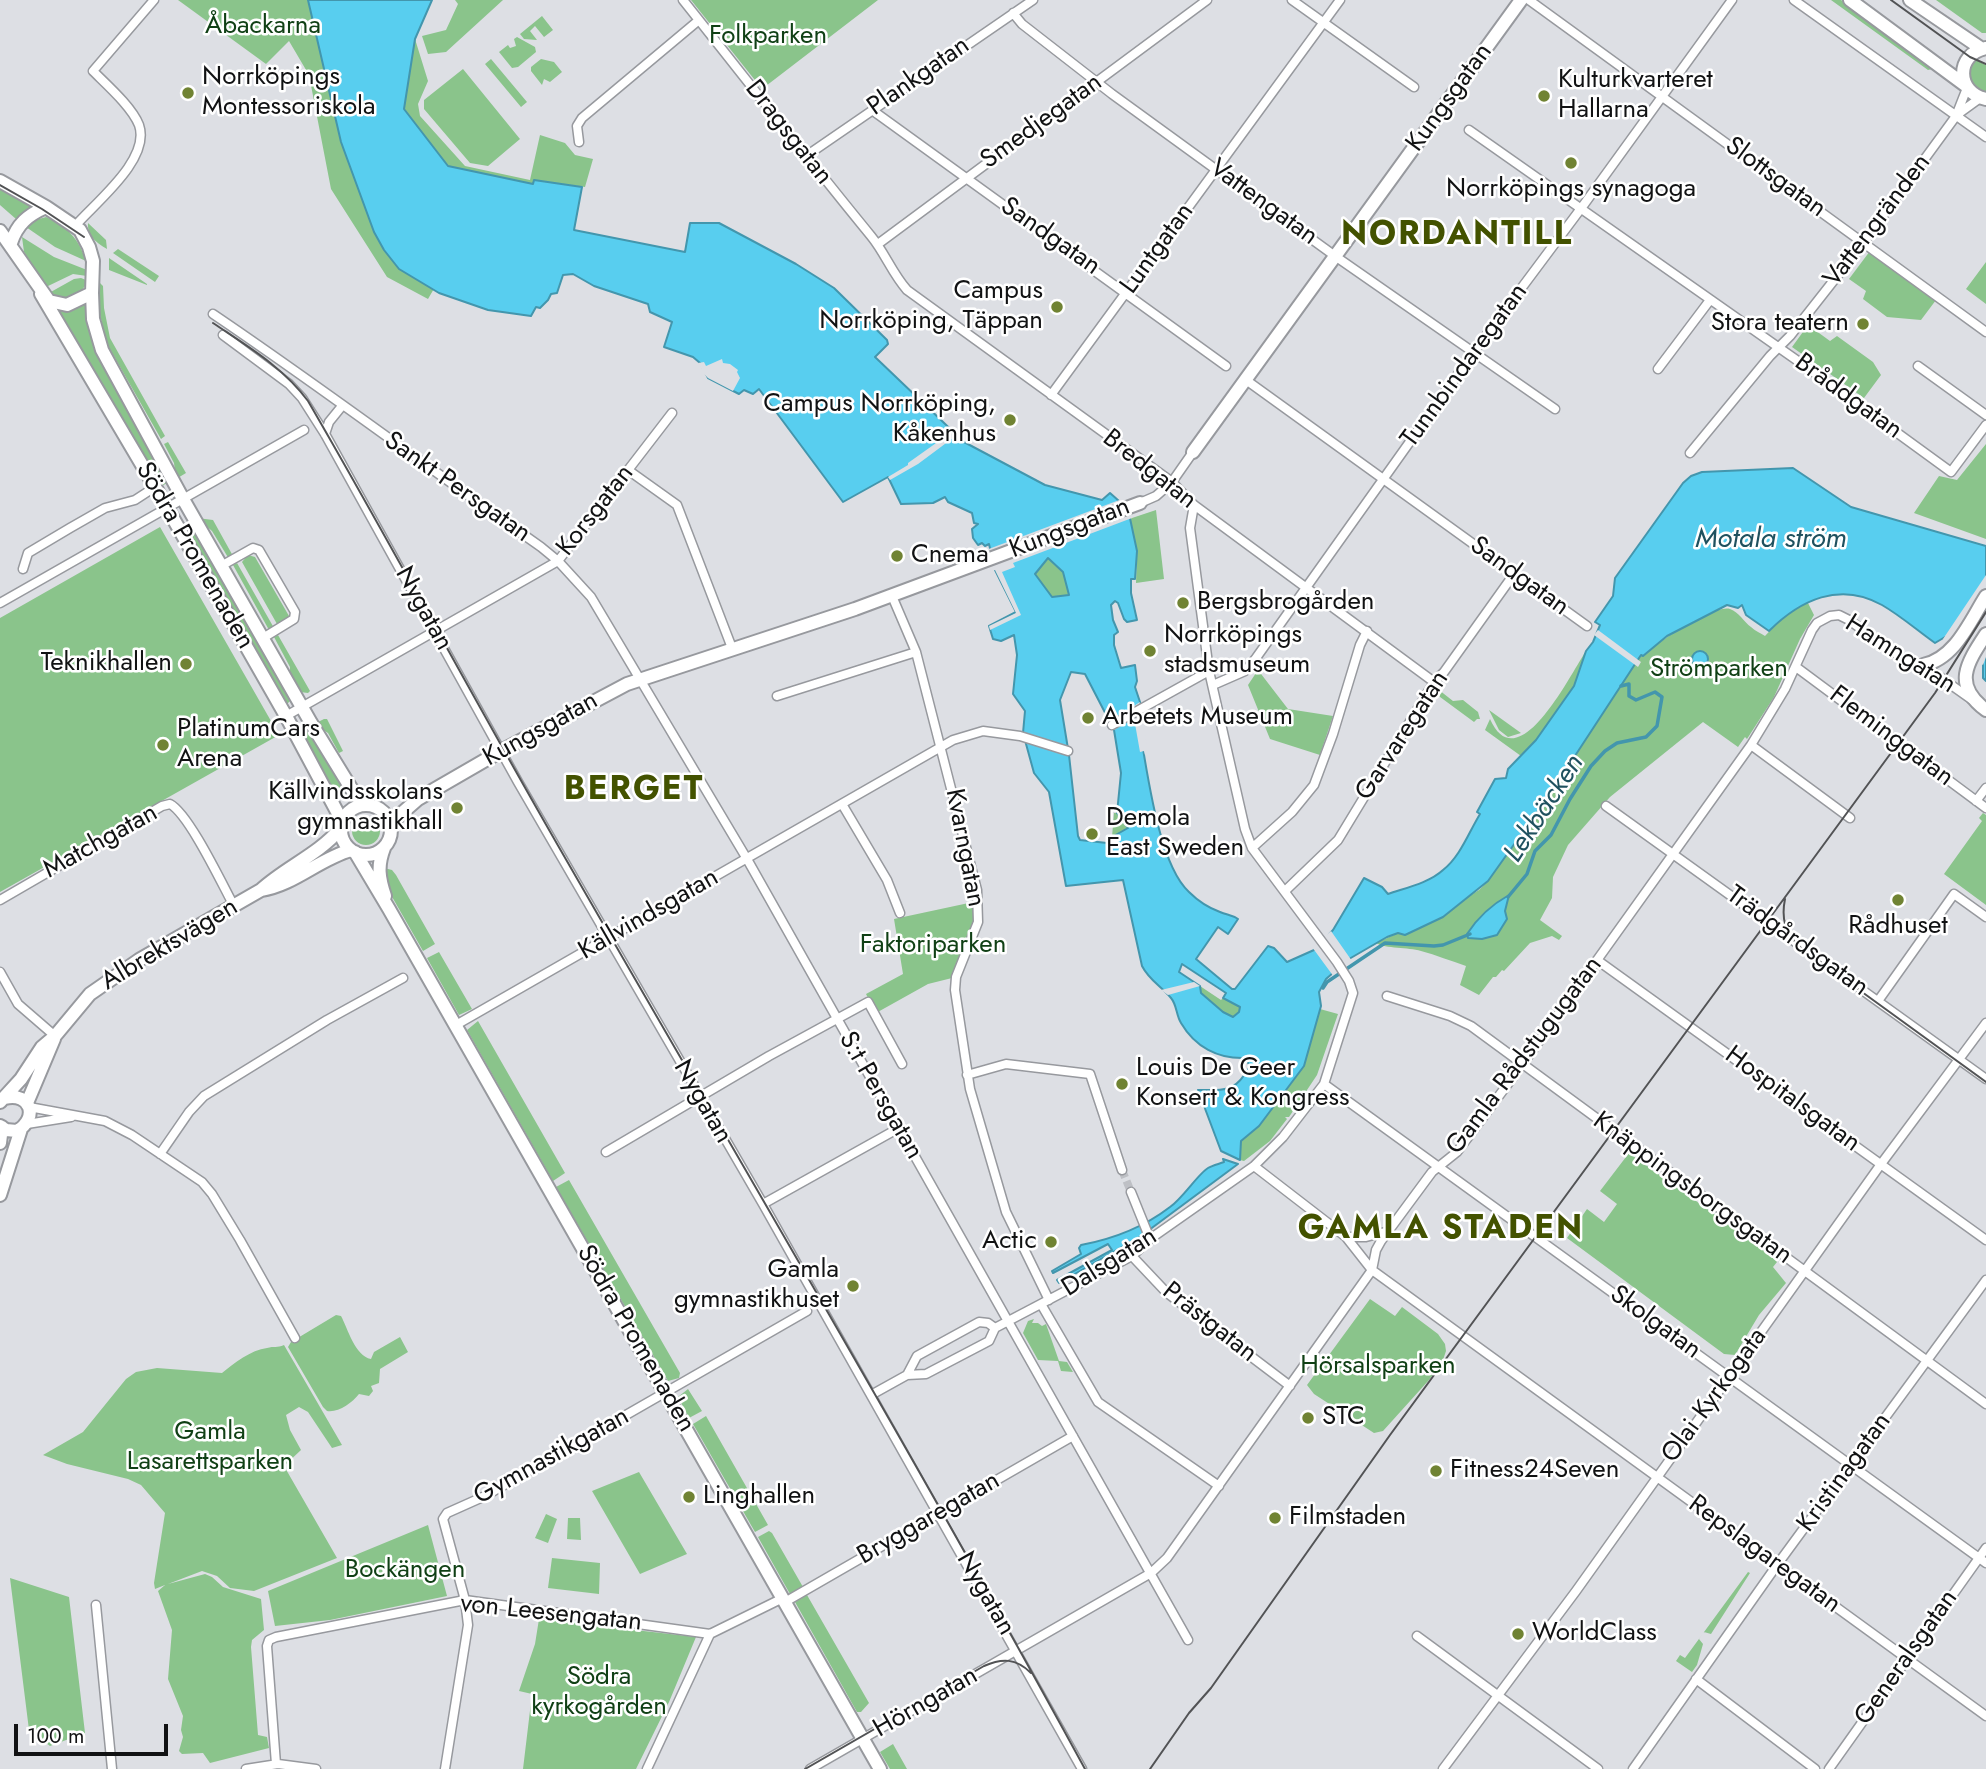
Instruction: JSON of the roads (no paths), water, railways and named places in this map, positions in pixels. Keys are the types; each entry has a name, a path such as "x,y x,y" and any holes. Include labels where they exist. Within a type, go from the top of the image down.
{"main road":[{"name":"Kungsgatan","path":"1193,452 1521,0"},
{"path":"1850,0 1983,98"},
{"path":"1910,0 1984,49"},
{"path":"1966,87 1962,72 1964,64 1969,56 1984,49"},
{"path":"0,181 76,225 92,254 92,293 67,305 53,304 41,294 0,231"},
{"path":"10,243 22,221 46,207"},
{"name":"Södra Promenaden","path":"92,293 96,335 103,350 183,499 302,706 354,793 364,805"},
{"name":"Södra Promenaden","path":"41,294 286,716 341,825"},
{"name":"Kungsgatan","path":"391,827 394,820 418,799 627,684 892,596 1140,503"},
{"path":"1923,665 1938,660 1954,646 1986,596"},
{"path":"1973,701 1966,689 1965,676 1971,657 1986,634"},
{"name":"Hamngatan","path":"1973,701 1986,710"},
{"name":"Kungsgatan","path":"382,811 418,799"},
{"path":"364,805 382,811 388,817 391,827 389,840 384,848 370,855 353,851 345,844 341,825 352,809 364,805"},
{"name":"Albrektsvägen","path":"2,1100 21,1079 42,1047 90,994 106,981 261,890 325,845 341,825"},
{"name":"Södra Promenaden","path":"384,848 379,861 379,873 390,909"},
{"name":"Södra Promenaden","path":"353,851 390,909 880,1769"},
{"name":"Albrektsvägen","path":"261,890 278,888 338,854 353,851"},
{"name":"Albrektsvägen","path":"24,1126 28,1105 55,1035"},
{"path":"2,1100 19,1098 28,1105"},
{"path":"0,1143 1,1127 14,1131 24,1126"},
{"path":"0,1195 24,1126"}],"street":[{"path":"76,225 134,160 141,144 139,125 132,113 93,71 154,0"},
{"name":"Dragsgatan","path":"683,0 878,244"},
{"name":"Plankgatan","path":"806,156 1033,0"},
{"name":"Smedjegatan","path":"878,244 1207,0"},
{"path":"1292,0 1413,87"},
{"name":"Luntgatan","path":"1051,396 1340,0"},
{"name":"Slottsgatan","path":"1529,0 1864,242 1948,307 1986,332"},
{"name":"Tunnbindaregatan","path":"1213,685 1245,671 1473,353 1732,0"},
{"path":"1794,0 1986,137"},
{"name":"Vattengatan","path":"1013,13 1021,24 1097,82 1335,256 1555,409"},
{"path":"579,142 577,127 582,118 699,20"},
{"name":"Vattengränden","path":"1690,453 1790,336 1864,242 1956,116 1966,87"},
{"name":"Vattengränden","path":"1956,116 1983,98"},
{"name":"Sandgatan","path":"872,110 1226,366"},
{"name":"Bråddgatan","path":"1469,130 1778,348 1872,410 1951,472 1986,425"},
{"name":"Bredgatan","path":"878,244 889,266 907,289 1172,482 1194,505 1434,682"},
{"path":"1658,369 1710,300"},
{"path":"213,314 342,406 329,422 325,434"},
{"path":"223,335 289,384 302,398 325,434"},
{"path":"1918,366 1986,415"},
{"name":"Sandgatan","path":"1246,380 1587,626"},
{"name":"Sankt Persgatan","path":"342,406 558,561"},
{"name":"Korsgatan","path":"286,716 558,561 671,413"},
{"path":"0,603 304,430"},
{"name":"Nygatan","path":"325,434 501,751 699,1098 763,1204 1083,1769"},
{"name":"Kungsgatan","path":"1140,503 1156,496 1172,482 1193,452"},
{"path":"628,470 677,505 732,648"},
{"path":"23,569 29,553 105,508 135,500 155,487"},
{"path":"1194,505 1190,528 1209,671 1252,848 1344,973 1353,993 1324,1084"},
{"name":"Södra Promenaden","path":"221,565 253,548 259,550 295,612 294,619 263,638"},
{"name":"S:t Persgatan","path":"558,561 591,597 747,859 1006,1322 1188,1640"},
{"name":"Garvaregatan","path":"1284,891 1338,840 1434,682 1514,574"},
{"name":"Kvarngatan","path":"892,596 916,652 968,851 978,901 978,922 957,977 956,990 967,1075 1006,1212 1045,1302 1098,1402 1219,1486"},
{"name":"Hamngatan","path":"1796,667 1817,623 1830,616 1839,615 1889,650 1923,665 1973,701"},
{"path":"1252,848 1292,812 1314,785 1367,631"},
{"path":"777,696 916,652"},
{"name":"Gamla Rådstugugatan","path":"1151,1573 1181,1542 1373,1270 1376,1250 1389,1231 1432,1172 1457,1152 1522,1065 1751,745 1796,667"},
{"name":"Fleminggatan","path":"1796,667 1986,808"},
{"path":"1112,725 1140,707 1209,671"},
{"name":"Källvindsgatan","path":"456,1025 941,746 983,731 1020,736 1068,751"},
{"path":"1751,745 1850,818"},
{"path":"1976,801 1986,788"},
{"name":"Matchgatan","path":"0,900 162,806 170,804 177,807 187,822 234,906"},
{"path":"842,804 887,880 900,913"},
{"name":"Trädgårdsgatan","path":"1606,806 1986,1079"},
{"path":"1878,1001 1954,894 1986,917"},
{"name":"Hospitalsgatan","path":"1597,960 1986,1240"},
{"path":"0,972 18,1004 55,1035"},
{"path":"160,1153 204,1096 327,1020 403,978"},
{"name":"Knäppingsborgsgatan","path":"1387,996 1450,1016 1471,1026 1986,1404"},
{"path":"606,1152 868,1002 902,1064"},
{"name":"Olai Kyrkogata","path":"1443,1769 1576,1591 1881,1164 1986,1023"},
{"path":"967,1075 1006,1064 1090,1074 1122,1170"},
{"name":"Skolgatan","path":"1324,1084 1982,1560"},
{"name":"Dalsgatan","path":"871,1395 907,1375 926,1374 989,1341 995,1328 1132,1256 1147,1231 1254,1166 1283,1137 1324,1084"},
{"path":"28,1105 105,1121 160,1153 202,1182 212,1194 295,1338"},
{"path":"24,1126 77,1115"},
{"path":"763,1204 899,1128"},
{"name":"Repslagaregatan","path":"1254,1166 1346,1237 1373,1270 1986,1716"},
{"path":"1131,1192 1147,1231"},
{"path":"1346,1237 1366,1237 1389,1231"},
{"name":"Prästgatan","path":"1132,1256 1166,1292 1290,1386"},
{"name":"Kristinagatan","path":"1633,1769 1777,1564 1986,1280"},
{"name":"Gymnastikgatan","path":"465,1600 443,1519 447,1513 485,1496 807,1311"},
{"name":"Dalsgatan","path":"907,1375 917,1356 979,1322 988,1323 995,1328"},
{"name":"Bryggaregatan","path":"710,1633 784,1600 1073,1436"},
{"name":"Generalsgatan","path":"1829,1769 1907,1658 1982,1560 1986,1548"},
{"name":"Hörngatan","path":"810,1769 1151,1573"},
{"path":"445,1769 468,1625 465,1600"},
{"name":"von Leesengatan","path":"276,1764 267,1646 269,1640 465,1600 710,1633"},
{"path":"96,1605 112,1769"},
{"path":"647,1769 710,1633"},
{"path":"1418,1636 1598,1769"},
{"path":"1696,1679 1815,1769"},
{"path":"246,1769 276,1764 316,1769"}],"water":[{"name":"Motala ström","path":"308,0 432,0 415,39 404,109 448,166 533,184 534,180 582,187 574,230 685,252 690,223 719,223 796,264 834,288 887,340 888,344 875,357 964,442 1045,485 1102,500 1110,493 1128,509 1137,551 1131,593 1137,620 1127,622 1118,603 1115,601 1111,605 1118,632 1114,635 1114,645 1121,668 1135,665 1135,687 1140,702 1138,719 1145,760 1154,811 1169,859 1178,878 1192,895 1203,904 1238,919 1228,934 1218,927 1196,959 1232,989 1235,989 1268,946 1274,948 1287,962 1314,950 1333,930 1364,878 1382,887 1388,894 1417,885 1437,875 1449,865 1480,814 1477,812 1495,779 1506,778 1508,769 1536,740 1574,686 1586,651 1600,625 1595,622 1613,596 1615,578 1683,483 1691,476 1702,472 1793,468 1851,507 1986,546 1986,681 1983,678 1983,662 1945,637 1935,643 1882,605 1851,595 1821,597 1807,603 1769,631 1746,615 1742,605 1738,608 1727,605 1667,636 1641,655 1552,791 1488,881 1443,917 1405,935 1398,933 1387,937 1349,959 1326,979 1319,992 1321,1006 1304,1066 1259,1126 1241,1141 1240,1160 1221,1151 1198,1090 1223,1090 1234,1085 1250,1066 1245,1058 1217,1054 1193,1039 1181,1023 1171,998 1145,971 1123,880 1066,886 1049,792 1034,773 1023,733 1025,711 1013,694 1017,655 1014,635 1001,641 993,639 989,626 1016,612 995,570 989,544 978,545 973,538 972,529 978,524 974,523 972,513 948,502 945,497 933,503 901,504 888,477 843,502 759,389 753,394 744,390 739,394 708,378 700,363 693,357 664,347 672,322 650,312 648,304 594,286 573,274 563,275 557,293 551,294 540,308 536,307 531,316 488,310 439,293 399,269 384,250 374,232 341,142","holes":["1048,558 1063,572 1069,595 1052,597 1035,574","1071,672 1085,674 1114,730 1121,773 1117,813 1128,828 1108,837 1107,843 1080,840 1078,836 1060,700","1182,964 1226,993 1223,998 1240,1007 1239,1012 1233,1017 1223,1012 1201,993 1200,986 1179,972"]},
{"path":"1697,651 1703,651 1708,659 1706,665 1697,667 1692,662 1692,656"},
{"path":"1509,895 1505,911 1507,919 1497,935 1482,939 1468,938 1467,934 1480,917"},
{"path":"1223,1159 1238,1164 1141,1236 1059,1283 1057,1280 1112,1250 1108,1244 1053,1273 1052,1271 1081,1254 1081,1245 1116,1236 1150,1221 1175,1203 1204,1171 1224,1162"}],"waterway":[{"name":"Lekbäcken","path":"1508,897 1527,874 1535,851 1551,835 1591,766 1617,743 1646,737 1657,726 1662,697 1655,692 1636,700 1629,696 1629,684 1621,686"},
{"name":"Lekbäcken","path":"1323,988 1327,982 1385,943 1434,946 1470,934"}],"tunnel":[{"path":"1122,1170 1131,1192"}],"tram line":[{"path":"1891,0 1970,57 1986,64"},
{"path":"0,185 84,237"},
{"path":"213,323 276,367 308,401 528,793 891,1422 1085,1769"},
{"path":"1150,1769 1189,1713 1211,1688 1390,1435 1935,693 1986,612"},
{"path":"1785,899 1785,925 1800,947 1986,1082"},
{"path":"805,1769 984,1666 1009,1661 1020,1664 1031,1673"}],"place":[{"name":"Norrköpings Montessoriskola","path":"188,93"},
{"name":"Kulturkvarteret Hallarna","path":"1544,96"},
{"name":"Norrköpings synagoga","path":"1571,163"},
{"name":"Campus Norrköping, Täppan","path":"1057,307"},
{"name":"Stora teatern","path":"1863,324"},
{"name":"Campus Norrköping, Kåkenhus","path":"1010,420"},
{"name":"Cnema","path":"897,556"},
{"name":"Bergsbrogården","path":"1183,603"},
{"name":"Norrköpings stadsmuseum","path":"1150,651"},
{"name":"Teknikhallen","path":"186,664"},
{"name":"Arbetets Museum","path":"1088,718"},
{"name":"PlatinumCars Arena","path":"163,745"},
{"name":"Källvindsskolans gymnastikhall","path":"457,808"},
{"name":"Demola East Sweden","path":"1092,834"},
{"name":"Rådhuset","path":"1898,900"},
{"name":"Louis De Geer Konsert & Kongress","path":"1122,1084"},
{"name":"Actic","path":"1051,1242"},
{"name":"Gamla gymnastikhuset","path":"853,1286"},
{"name":"STC","path":"1308,1418"},
{"name":"Fitness24Seven","path":"1436,1471"},
{"name":"Linghallen","path":"689,1497"},
{"name":"Filmstaden","path":"1275,1518"},
{"name":"WorldClass","path":"1518,1634"}],"district":[{"name":"NORDANTILL","path":"1457,236"},
{"name":"BERGET","path":"634,791"},
{"name":"GAMLA STADEN","path":"1441,1230"}],"park label":[{"name":"Åbackarna","path":"263,27"},
{"name":"Folkparken","path":"768,37"},
{"name":"Strömparken","path":"1719,670"},
{"name":"Faktoriparken","path":"933,946"},
{"name":"Hörsalsparken","path":"1378,1367"},
{"name":"Gamla Lasarettsparken","path":"210,1448"},
{"name":"Bockängen","path":"405,1571"},
{"name":"Södra kyrkogården","path":"599,1693"}]}
